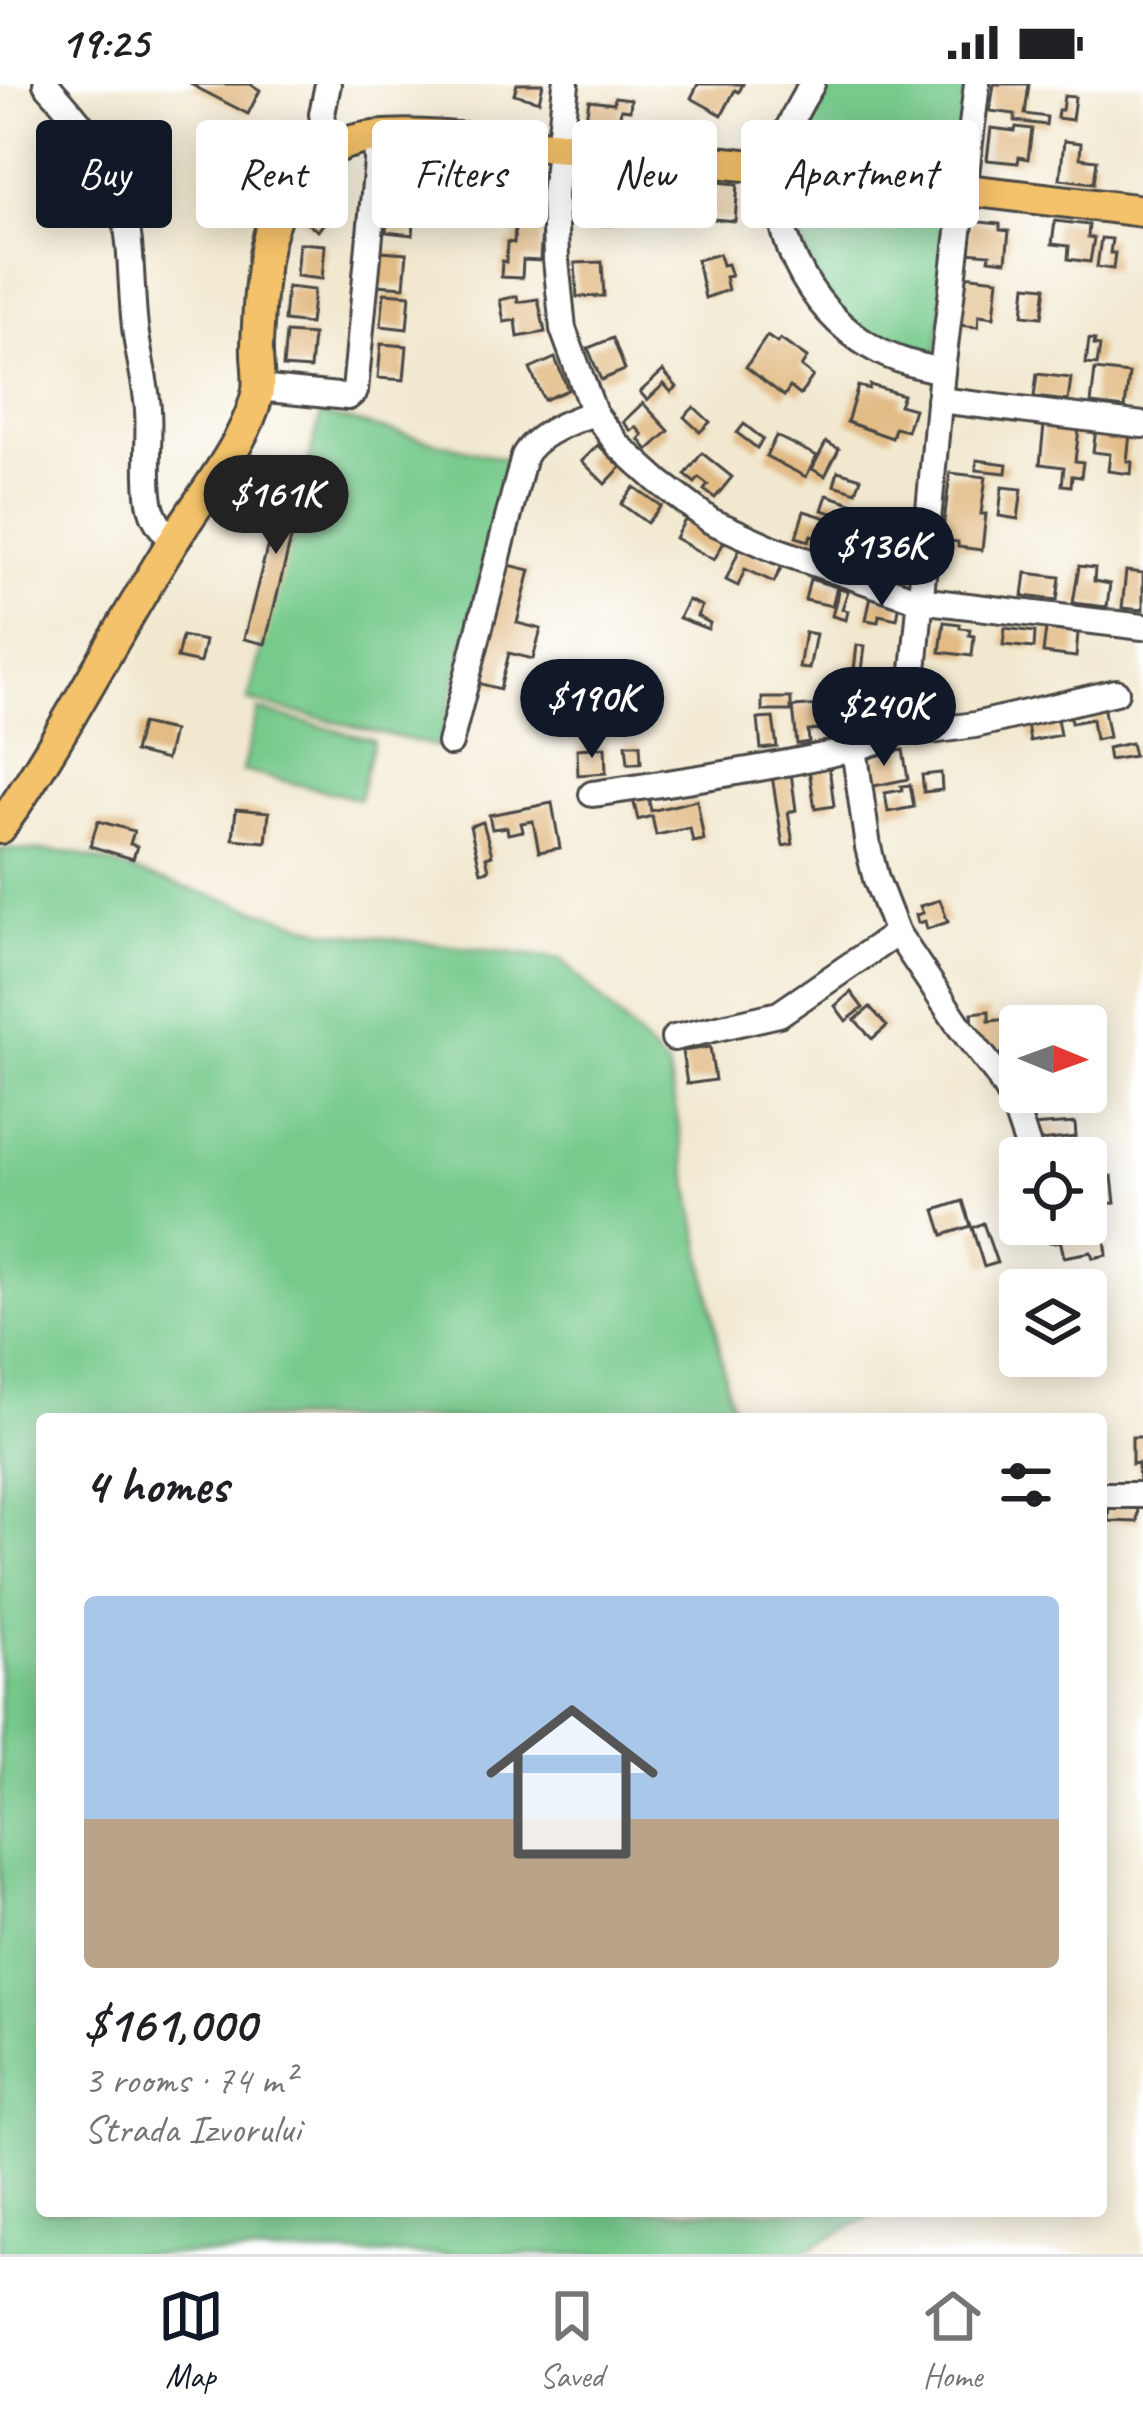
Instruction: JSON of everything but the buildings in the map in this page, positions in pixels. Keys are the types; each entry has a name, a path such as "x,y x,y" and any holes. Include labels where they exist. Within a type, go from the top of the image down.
{"main road":[{"path":"548,145 741,164"},
{"path":"979,192 1143,211"},
{"path":"0,828 47,758 250,415 258,388 256,351 272,228"}],"street":[{"path":"46,84 82,124 108,164 120,195 130,239 135,329 148,411 151,506 160,529 173,541"},
{"path":"323,120 328,84"},
{"path":"566,84 554,195 563,329 594,412 619,446 711,521 776,550 919,600 1143,627"},
{"path":"792,120 812,84"},
{"path":"973,120 977,84"},
{"path":"258,388 328,397 348,397 355,392 372,214"},
{"path":"785,228 811,292 830,315 877,350 942,371"},
{"path":"592,794 876,743 895,734 904,722 915,660 959,228"},
{"path":"939,400 1143,425"},
{"path":"450,743 524,456 530,446 594,412"},
{"path":"904,722 916,731 953,728 1116,692"},
{"path":"854,748 868,847 897,933 997,1074 1025,1137"},
{"path":"674,1038 779,1014 897,933"},
{"path":"1107,1495 1143,1495"}],"green space":[{"path":"829,84 969,84 965,120 805,120"},
{"path":"798,228 952,228 936,361 888,346 856,325 833,302"},
{"path":"321,414 510,460 439,747 248,701"},
{"path":"258,710 373,740 359,799 242,771"},
{"path":"0,849 75,853 325,931 561,959 668,1068 727,1390 736,1413 36,1413 36,2217 869,2217 798,2254 0,2254"}]}
